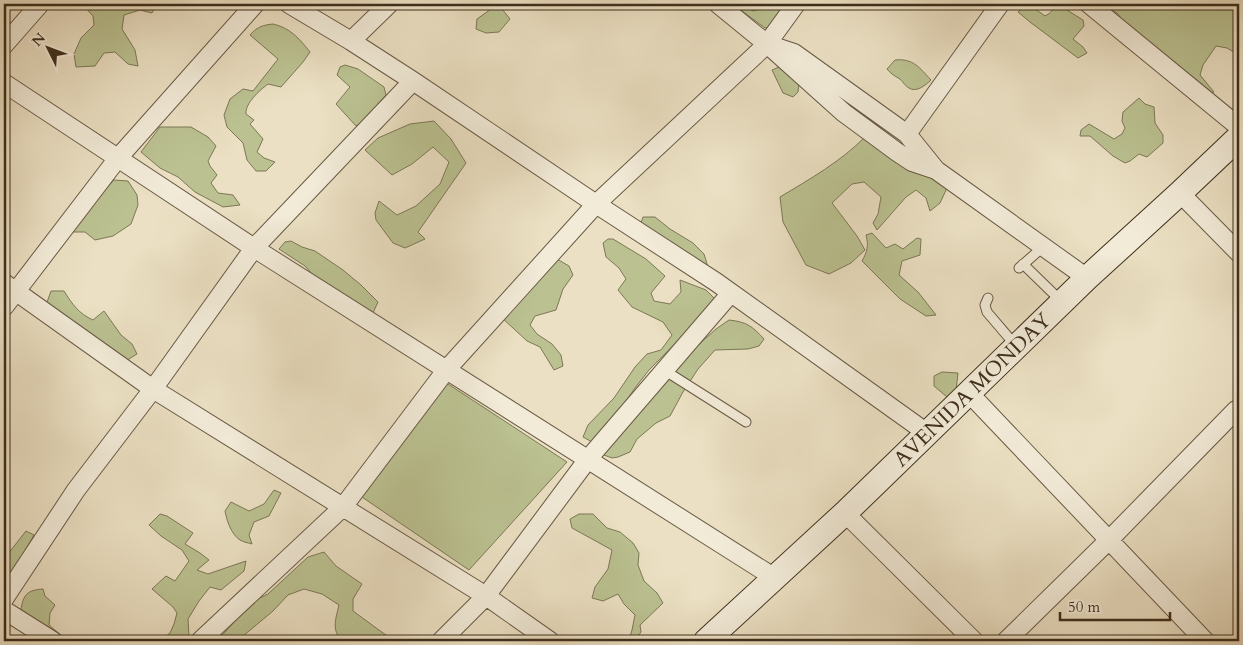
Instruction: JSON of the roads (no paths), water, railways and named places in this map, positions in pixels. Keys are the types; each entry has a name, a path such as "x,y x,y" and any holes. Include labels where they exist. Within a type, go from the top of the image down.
{"main road":[{"name":"AVENIDA MONDAY","path":"706,641 845,513 1087,278 1239,137"}],"street":[{"path":"4,45 40,4"},
{"path":"4,306 10,287 118,158 256,4"},
{"path":"289,4 413,81 731,293 927,433"},
{"path":"351,41 389,4"},
{"path":"718,4 767,44 844,113 912,162 936,170"},
{"path":"200,641 343,507 446,369 596,204 767,44 796,4"},
{"path":"907,134 1000,4"},
{"path":"1088,4 1239,127"},
{"path":"767,44 794,52 907,134 936,170 1087,278"},
{"path":"4,599 76,490 153,388 254,248 413,81"},
{"path":"4,83 254,248 776,578"},
{"path":"1180,193 1239,253"},
{"path":"10,287 153,388 486,596 550,641"},
{"path":"441,641 486,596 588,459 731,293"},
{"path":"969,393 1205,641"},
{"path":"1006,641 1239,409"},
{"path":"845,513 974,641"},
{"path":"4,610 53,641"}],"lane":[{"path":"1043,246 1021,266 1062,302"},
{"path":"988,298 985,305 987,312 1016,346"},
{"path":"664,370 746,422"}]}
